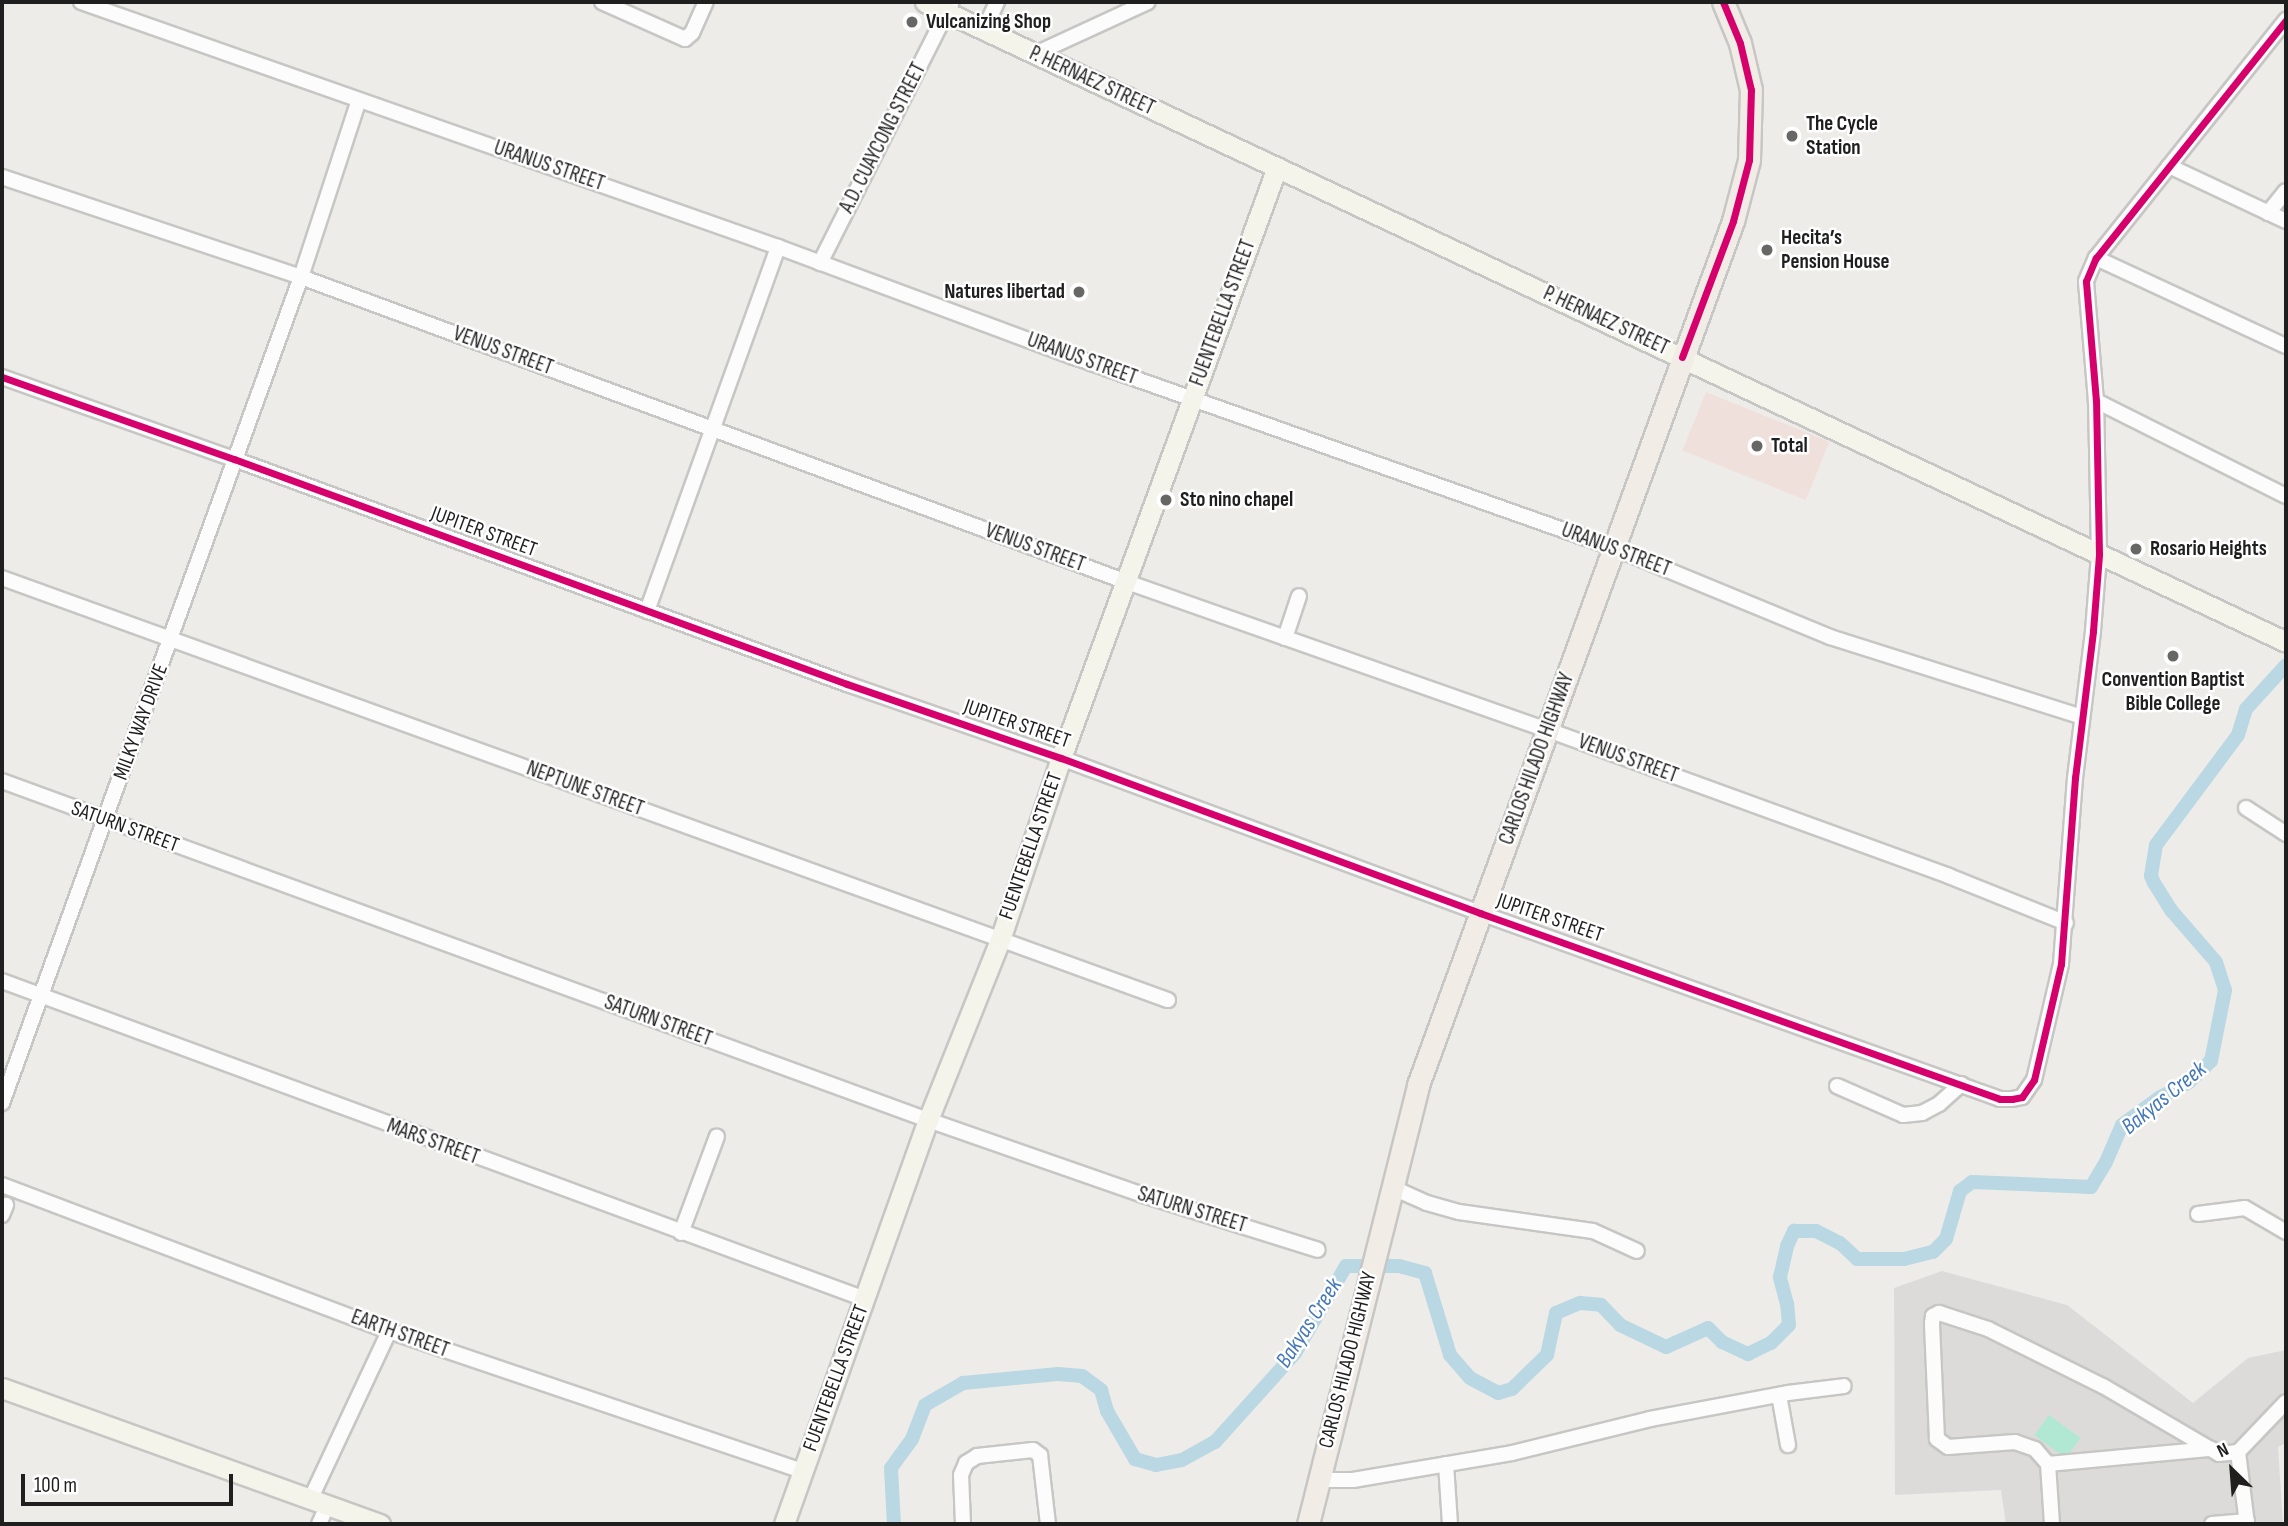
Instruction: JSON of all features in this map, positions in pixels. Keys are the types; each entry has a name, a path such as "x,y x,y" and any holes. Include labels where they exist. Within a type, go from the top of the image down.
{"main road":[{"name":"CARLOS HILADO HIGHWAY","path":"1308,1524 1391,1186 1422,1073 1733,221 1749,160 1751,90 1740,43 1723,2"}],"street":[{"name":"URANUS STREET","path":"82,2 778,247 1192,399 1614,548 1830,637 2082,717"},
{"path":"602,2 685,38 692,33 706,2"},
{"name":"P. HERNAEZ STREET","path":"925,2 950,7 984,30 2280,640"},
{"path":"984,30 997,2"},
{"path":"1035,54 1116,8 1148,2"},
{"name":"A.D. CUAYCONG STREET","path":"820,263 868,163 950,7"},
{"path":"2066,923 2082,717 2099,554 2096,401 2086,281 2096,258 2286,20"},
{"name":"MILKY WAY DRIVE","path":"2,1103 172,638 300,277 359,100"},
{"path":"2169,166 2286,221"},
{"name":"FUENTEBELLA STREET","path":"784,1524 928,1120 1000,940 1124,581 1276,167"},
{"name":"VENUS STREET","path":"2,177 300,277 1124,581 1548,730 1949,876 2066,923"},
{"path":"2268,213 2286,191"},
{"path":"647,611 778,247"},
{"path":"2096,258 2286,346"},
{"name":"JUPITER STREET","path":"2,377 234,458 647,611 1061,758 1480,913 2000,1099 2022,1097 2034,1080 2048,1029 2066,923"},
{"path":"2096,401 2286,496"},
{"name":"NEPTUNE STREET","path":"2,578 1168,1000"},
{"path":"1285,638 1299,596"},
{"name":"SATURN STREET","path":"2,781 928,1120 1143,1195 1318,1250"},
{"path":"2246,808 2286,834"},
{"name":"MARS STREET","path":"2,981 865,1299"},
{"path":"1837,1086 1903,1115 1922,1113 1939,1104 1961,1084"},
{"path":"681,1233 717,1136"},
{"name":"EARTH STREET","path":"2,1185 389,1331 802,1471"},
{"path":"1391,1186 1427,1203 1460,1213 1593,1231 1637,1251"},
{"path":"2198,1214 2245,1208 2286,1232"},
{"path":"2052,1524 2048,1464 2035,1449 2015,1442 1940,1444 1937,1439 1933,1316 1939,1313 1952,1315 1989,1329 2103,1385 2211,1449 2227,1455 2238,1452 2286,1402"},
{"path":"319,1524 318,1503 389,1331"},
{"path":"1317,1480 1353,1480 1512,1453 1650,1419 1844,1386"},
{"path":"2,1388 380,1524"},
{"path":"1779,1395 1788,1445"},
{"path":"2048,1464 2211,1449"},
{"path":"963,1524 961,1475 966,1463 977,1456 1033,1450 1040,1455 1048,1524"},
{"path":"2212,1524 2247,1523 2238,1452"},
{"path":"1446,1464 1450,1524"}],"shaded area":[{"name":"Total","path":"1706,392 1829,442 1806,500 1682,450"},
{"path":"1942,1271 2067,1305 2193,1403 2248,1358 2286,1350 2286,1443 2278,1447 2283,1524 2006,1524 2001,1490 1895,1495 1894,1288"}],"green space":[{"path":"2049,1415 2081,1438 2066,1458 2034,1435"}],"waterway":[{"name":"Bakyas Creek","path":"894,1524 891,1468 912,1439 925,1405 963,1383 1058,1374 1082,1376 1101,1390 1107,1411 1135,1459 1156,1465 1182,1460 1215,1442 1295,1353 1346,1266 1399,1266 1425,1273 1450,1355 1470,1378 1498,1393 1512,1389 1547,1355 1556,1313 1580,1303 1601,1305 1620,1325 1666,1347 1708,1328 1722,1342 1748,1354 1771,1343 1789,1325 1780,1277 1787,1246 1794,1231 1816,1231 1840,1243 1857,1259 1904,1259 1933,1252 1946,1239 1960,1191 1972,1182 2091,1187 2106,1162 2122,1125 2159,1098 2189,1082 2211,1061 2225,990 2216,962 2171,910 2154,883 2151,876 2156,845 2238,735 2246,709 2286,665"}],"cycle path":[{"path":"1682,357 1733,221 1749,160 1751,90 1740,43 1723,2"},
{"path":"2,377 234,459 847,684 1061,758 1480,913 2000,1099 2012,1099 2022,1097 2034,1080 2061,964 2075,778 2093,631 2099,554 2096,401 2086,281 2096,258 2286,20"}],"place":[{"name":"Vulcanizing Shop","path":"912,22"},
{"name":"The Cycle Station","path":"1792,136"},
{"name":"Hecita’s Pension House","path":"1767,250"},
{"name":"Natures libertad","path":"1079,292"},
{"name":"Total","path":"1757,446"},
{"name":"Sto nino chapel","path":"1166,500"},
{"name":"Rosario Heights","path":"2136,549"},
{"name":"Convention Baptist Bible College","path":"2173,656"}]}
